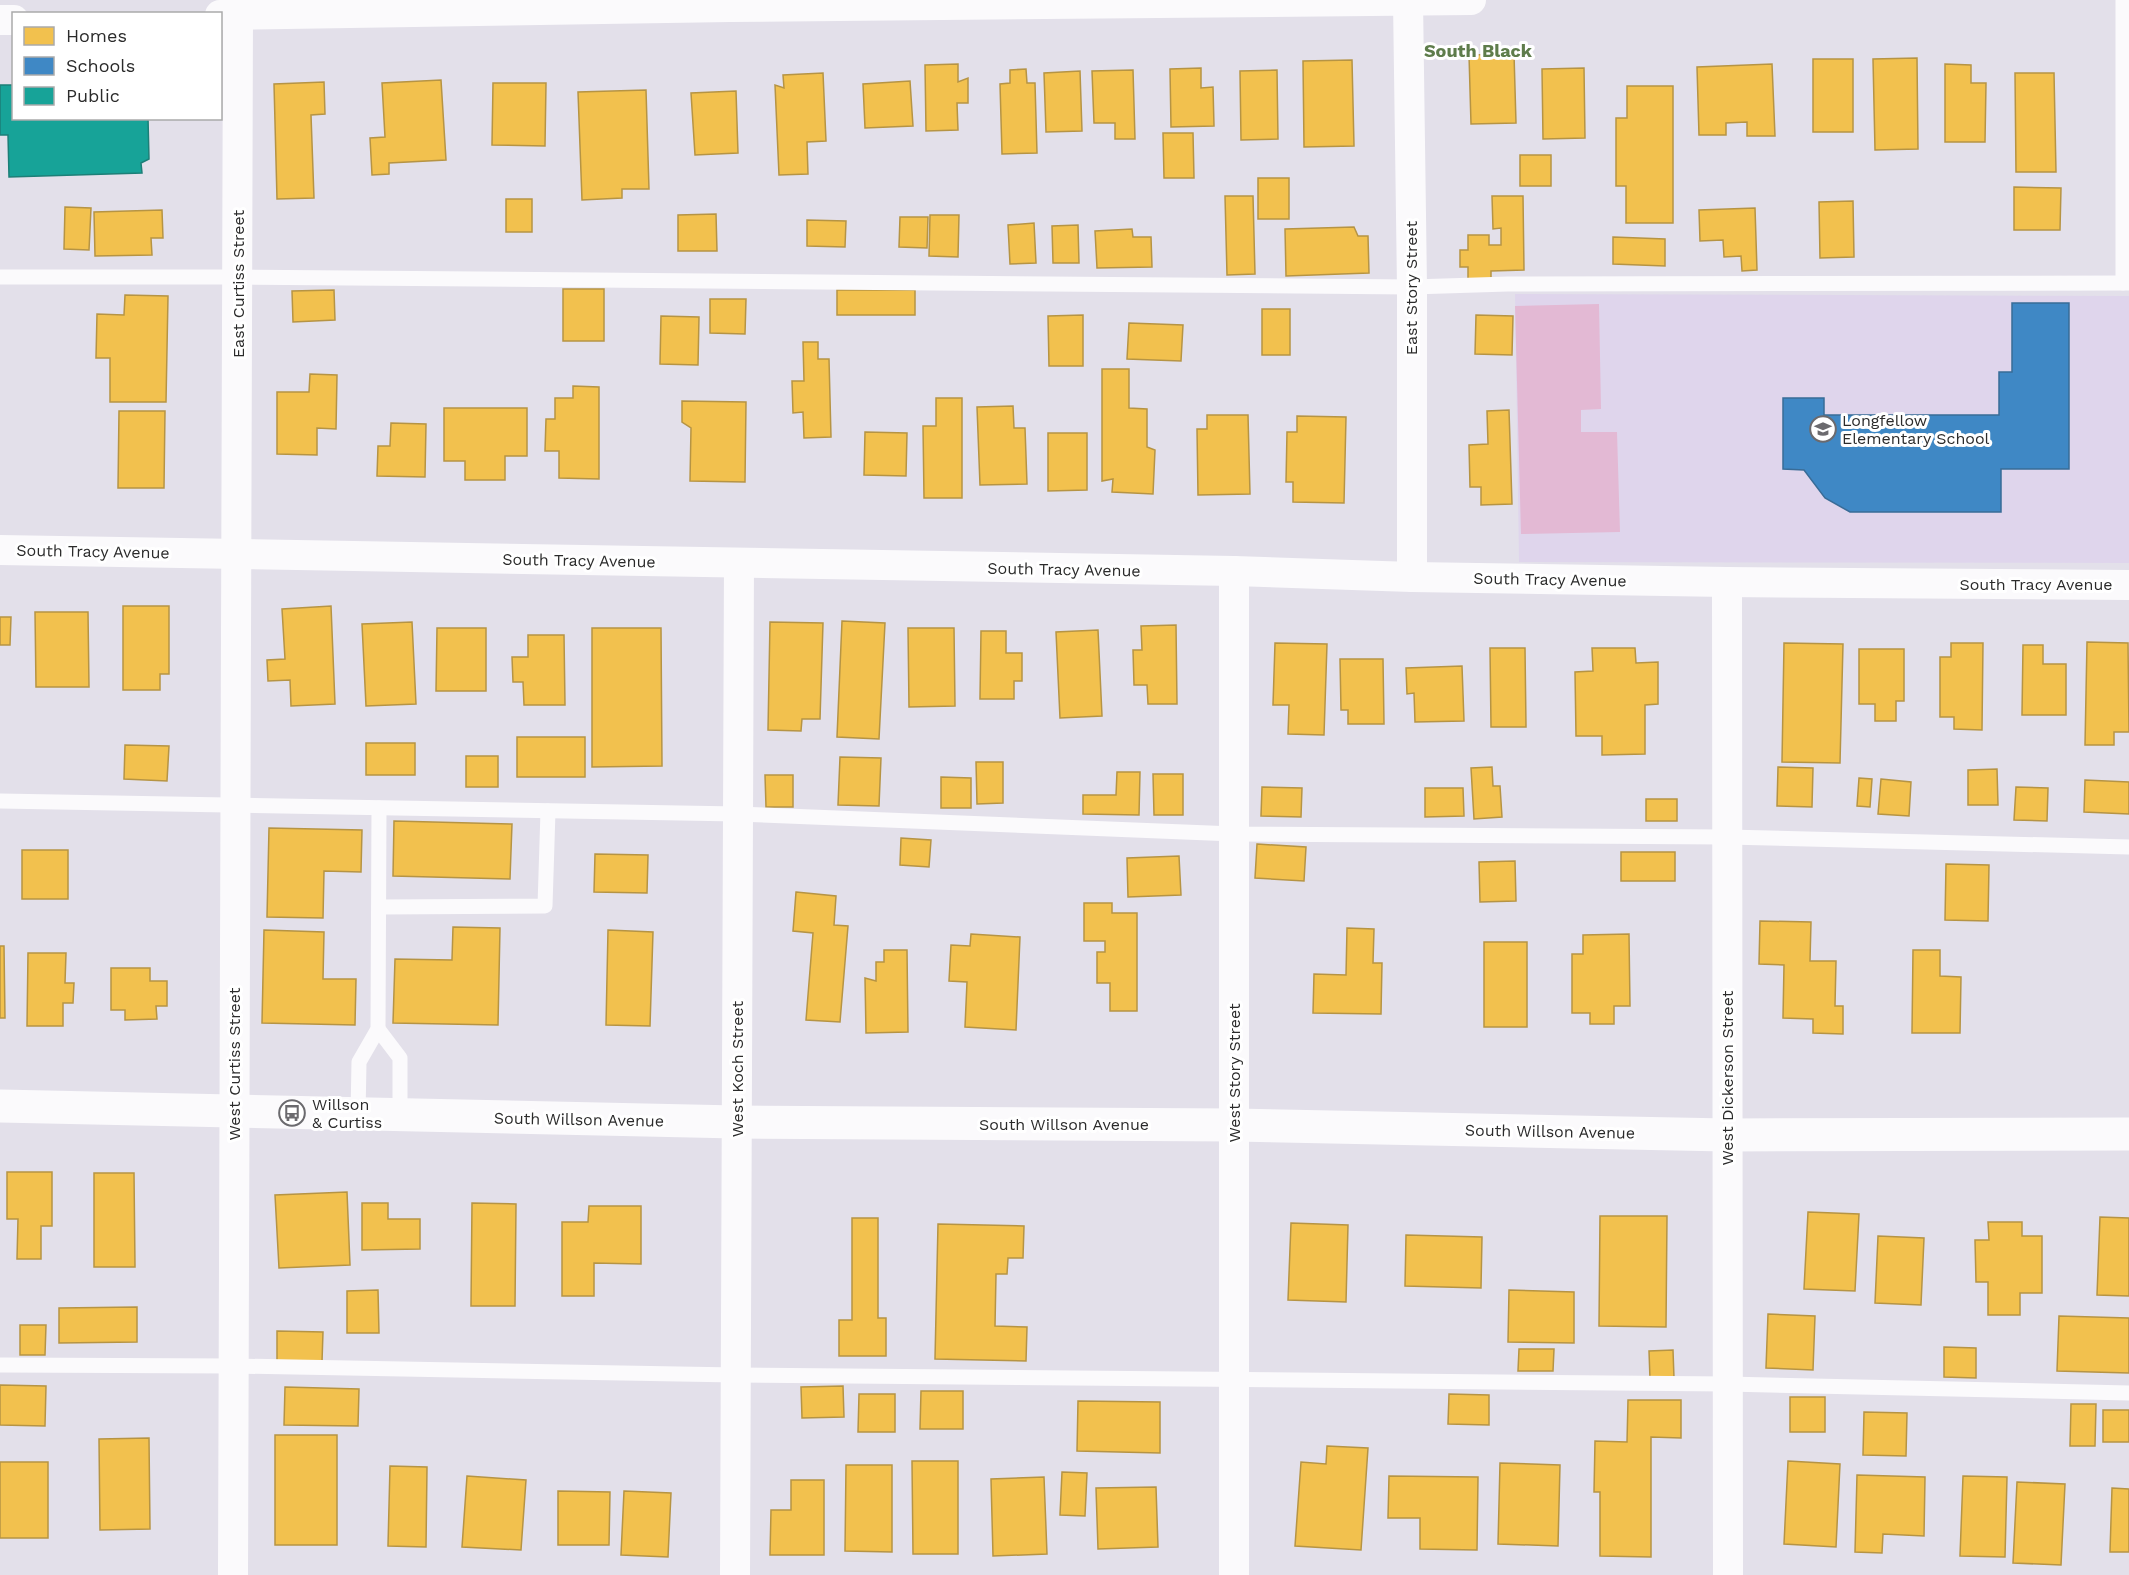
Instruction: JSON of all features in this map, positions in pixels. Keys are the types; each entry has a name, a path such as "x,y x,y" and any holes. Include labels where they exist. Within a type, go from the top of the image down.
{"main road":[{"name":"South Willson Avenue","path":"0,1106 737,1122 1234,1125 1727,1134 2129,1134"}],"street":[{"name":"East Story Street","path":"1408,0 1412,286 1412,577"},
{"path":"229,15 1471,0"},
{"name":"East Curtiss Street","path":"229,15 238,277 236,553"},
{"name":"South Tracy Avenue","path":"0,550 1412,577 2129,585"},
{"name":"West Curtiss Street","path":"233,1575 236,553"},
{"name":"West Koch Street","path":"735,1575 739,563"},
{"name":"West Story Street","path":"1234,572 1234,1575"},
{"name":"West Dickerson Street","path":"1727,582 1728,1575"}],"lane":[{"path":"0,277 1412,286 2126,283 2122,0"},
{"path":"0,801 738,814 1234,834 1727,837 2129,847"},
{"path":"358,1114 359,1062 378,1029 379,808"},
{"path":"379,907 545,906 548,811"},
{"path":"378,1029 400,1058 400,1115"},
{"path":"0,1365 234,1366 736,1375 1727,1384 2129,1393"}],"shaded area":[{"name":"Longfellow Elementary School","path":"1515,294 2129,296 2129,563 1519,562"},
{"path":"1599,304 1601,409 1581,410 1581,432 1617,432 1620,532 1521,534 1515,306"}],"building: Homes":[{"path":"1514,54 1516,123 1471,124 1469,55"},
{"path":"1917,58 1918,149 1875,150 1873,59"},
{"path":"1813,59 1853,59 1853,132 1813,132"},
{"path":"1352,60 1354,146 1304,147 1303,61"},
{"path":"958,64 958,82 968,78 968,103 957,103 958,130 926,131 925,65"},
{"path":"1772,64 1775,136 1747,136 1747,122 1726,123 1726,135 1699,135 1697,67"},
{"path":"1945,64 1971,65 1971,83 1986,83 1985,142 1945,142"},
{"path":"1201,68 1201,88 1213,87 1214,126 1171,127 1170,69"},
{"path":"1584,68 1585,138 1543,139 1542,69"},
{"path":"1026,69 1027,83 1035,83 1037,153 1002,154 1000,84 1010,83 1010,70"},
{"path":"1133,70 1135,139 1115,139 1115,123 1094,123 1092,71"},
{"path":"1277,70 1278,139 1241,140 1240,71"},
{"path":"1080,71 1082,131 1046,132 1044,73"},
{"path":"823,73 826,141 807,142 808,174 779,175 775,85 784,88 783,75"},
{"path":"2015,73 2054,73 2056,172 2016,172"},
{"path":"441,80 446,160 389,163 389,174 372,175 370,138 385,137 382,83"},
{"path":"910,81 913,126 865,128 863,84"},
{"path":"324,82 325,114 311,115 314,198 277,199 274,84"},
{"path":"493,83 546,83 545,146 492,145"},
{"path":"1627,86 1673,86 1673,223 1626,223 1626,186 1616,186 1616,118 1627,118"},
{"path":"646,90 649,189 622,189 622,198 582,200 578,92"},
{"path":"736,91 738,153 695,155 691,93"},
{"path":"1163,133 1193,133 1194,178 1164,178"},
{"path":"1520,155 1551,155 1551,186 1520,186"},
{"path":"1258,178 1289,178 1289,219 1258,219"},
{"path":"2014,187 2061,188 2060,230 2014,230"},
{"path":"1225,196 1253,196 1255,274 1227,275"},
{"path":"1492,196 1523,196 1524,270 1491,271 1491,279 1468,279 1468,267 1460,267 1460,250 1468,250 1468,235 1489,235 1489,245 1501,245 1501,228 1493,229"},
{"path":"506,199 532,199 532,232 506,232"},
{"path":"1853,201 1854,257 1820,258 1819,202"},
{"path":"65,207 91,208 89,250 64,249"},
{"path":"1755,208 1757,270 1742,271 1741,256 1724,257 1723,240 1700,241 1699,210"},
{"path":"162,210 163,238 151,238 152,255 95,256 94,212"},
{"path":"716,214 717,251 678,251 678,215"},
{"path":"930,215 959,215 958,257 929,256"},
{"path":"900,217 928,217 927,248 899,247"},
{"path":"807,220 846,221 845,247 807,246"},
{"path":"1034,223 1036,263 1010,264 1008,225"},
{"path":"1078,225 1079,263 1053,263 1052,226"},
{"path":"1354,227 1358,236 1368,236 1369,273 1286,276 1285,229"},
{"path":"1132,229 1133,237 1151,237 1152,267 1097,268 1095,231"},
{"path":"1613,237 1665,239 1665,266 1613,264"},
{"path":"563,289 604,289 604,341 563,341"},
{"path":"334,290 335,320 293,322 292,291"},
{"path":"837,290 915,290 915,315 837,315"},
{"path":"125,295 168,296 166,402 110,402 110,358 96,358 97,314 124,315"},
{"path":"710,299 746,299 745,334 710,333"},
{"path":"1262,309 1290,309 1290,355 1262,355"},
{"path":"1083,315 1083,366 1049,366 1048,316"},
{"path":"1476,315 1513,316 1512,355 1475,354"},
{"path":"661,316 699,317 698,365 660,364"},
{"path":"1129,323 1183,325 1181,361 1127,359"},
{"path":"803,342 818,342 818,359 829,359 831,437 804,438 803,412 793,413 792,381 804,381"},
{"path":"1102,369 1129,369 1129,408 1147,409 1147,447 1155,450 1153,494 1112,492 1113,479 1102,481"},
{"path":"310,374 337,375 336,429 317,428 317,455 277,454 277,392 309,392"},
{"path":"573,386 599,387 599,479 559,478 559,451 545,451 546,419 555,419 555,398 573,398"},
{"path":"936,398 962,398 962,498 924,498 923,426 936,426"},
{"path":"682,401 746,402 745,482 690,481 691,428 682,422"},
{"path":"1013,406 1014,428 1025,428 1027,484 980,485 977,407"},
{"path":"444,408 527,408 527,456 505,456 505,480 465,480 465,461 444,461"},
{"path":"1509,410 1512,504 1481,505 1481,487 1470,487 1469,445 1488,444 1487,411"},
{"path":"119,411 165,411 164,488 118,488"},
{"path":"1207,415 1248,415 1250,494 1198,495 1197,429 1207,429"},
{"path":"1297,416 1346,417 1344,503 1293,502 1293,482 1286,482 1287,432 1297,432"},
{"path":"391,423 426,424 425,477 377,476 378,446 390,446"},
{"path":"865,432 907,433 906,476 864,475"},
{"path":"1048,433 1087,433 1087,490 1048,491"},
{"path":"123,606 169,606 169,674 160,674 160,690 123,690"},
{"path":"331,606 335,704 291,706 290,680 268,681 267,660 285,659 282,609"},
{"path":"35,612 88,612 89,687 36,687"},
{"path":"0,617 11,617 10,645 0,645"},
{"path":"842,621 885,623 879,739 837,737"},
{"path":"412,622 416,704 366,706 362,624"},
{"path":"770,622 823,623 820,719 802,719 801,731 768,730"},
{"path":"1176,625 1177,704 1148,704 1147,685 1134,685 1133,650 1142,650 1141,626"},
{"path":"437,628 486,628 486,691 436,691"},
{"path":"592,628 661,628 662,766 592,767"},
{"path":"908,628 954,628 955,706 909,707"},
{"path":"1098,630 1102,716 1060,718 1056,632"},
{"path":"981,631 1006,631 1006,653 1022,653 1022,681 1014,681 1014,699 980,699"},
{"path":"528,635 564,635 565,705 524,705 523,682 513,682 512,657 528,657"},
{"path":"2087,642 2128,643 2129,732 2114,732 2114,745 2085,745"},
{"path":"1275,643 1327,644 1324,735 1288,734 1289,705 1273,705"},
{"path":"1784,643 1843,644 1840,763 1782,762"},
{"path":"1951,643 1983,643 1982,730 1954,729 1954,717 1940,717 1940,657 1951,657"},
{"path":"2023,645 2043,645 2043,664 2066,664 2066,715 2022,715"},
{"path":"1490,648 1525,648 1526,727 1491,727"},
{"path":"1592,648 1635,648 1636,663 1658,662 1658,704 1645,705 1645,754 1602,755 1602,736 1576,736 1575,672 1593,671"},
{"path":"1859,649 1904,649 1904,701 1896,701 1896,721 1875,721 1875,704 1859,704"},
{"path":"1340,659 1383,659 1384,724 1348,724 1348,710 1341,710"},
{"path":"1462,666 1464,721 1415,722 1414,693 1407,694 1406,668"},
{"path":"517,737 585,737 585,777 517,777"},
{"path":"366,743 415,743 415,775 366,775"},
{"path":"125,745 169,746 167,781 124,779"},
{"path":"466,756 498,756 498,787 466,787"},
{"path":"840,757 881,758 879,806 838,805"},
{"path":"976,762 1003,762 1003,803 977,804"},
{"path":"1492,767 1493,786 1500,786 1502,817 1474,819 1471,768"},
{"path":"1778,767 1813,768 1812,807 1777,806"},
{"path":"1997,769 1998,805 1968,805 1968,770"},
{"path":"1117,772 1140,772 1139,815 1083,814 1083,795 1116,795"},
{"path":"1153,774 1183,774 1183,815 1154,815"},
{"path":"765,775 793,775 793,807 766,807"},
{"path":"941,777 971,778 971,808 941,808"},
{"path":"1859,778 1872,779 1870,807 1857,806"},
{"path":"1881,779 1911,782 1909,816 1878,814"},
{"path":"2085,780 2129,782 2129,814 2084,812"},
{"path":"1262,787 1302,788 1301,817 1261,816"},
{"path":"2016,787 2048,788 2047,821 2014,820"},
{"path":"1425,788 1463,788 1464,816 1425,817"},
{"path":"1646,799 1677,799 1677,821 1646,821"},
{"path":"394,821 512,824 510,879 393,876"},
{"path":"269,828 362,830 361,872 324,871 323,918 267,917"},
{"path":"901,838 931,840 929,867 900,865"},
{"path":"1257,844 1306,847 1304,881 1255,878"},
{"path":"22,850 68,850 68,899 22,899"},
{"path":"1621,852 1675,852 1675,881 1621,881"},
{"path":"595,854 648,855 647,893 594,892"},
{"path":"1179,856 1181,895 1128,897 1127,858"},
{"path":"1515,861 1516,901 1480,902 1479,862"},
{"path":"1946,864 1989,865 1988,921 1945,920"},
{"path":"796,892 836,896 834,925 848,926 840,1022 806,1020 813,933 793,931"},
{"path":"1084,903 1112,903 1112,913 1137,913 1137,1011 1110,1011 1110,983 1097,983 1097,952 1105,952 1105,941 1084,941"},
{"path":"1760,921 1811,922 1810,961 1836,961 1835,1006 1843,1006 1843,1034 1813,1033 1813,1019 1783,1018 1784,965 1759,964"},
{"path":"453,927 500,928 498,1025 393,1023 395,959 452,960"},
{"path":"1347,928 1374,929 1373,963 1382,963 1381,1014 1313,1013 1314,974 1346,975"},
{"path":"264,930 324,932 323,979 356,979 355,1025 262,1023"},
{"path":"608,930 653,932 650,1026 606,1025"},
{"path":"971,934 1020,937 1016,1030 965,1027 967,982 949,981 951,945 970,946"},
{"path":"1629,934 1630,1006 1614,1006 1614,1024 1590,1024 1590,1013 1572,1013 1572,954 1583,954 1583,935"},
{"path":"1484,942 1527,942 1527,1027 1484,1027"},
{"path":"0,946 4,946 5,1018 0,1018"},
{"path":"884,950 907,950 908,1032 866,1033 865,978 876,981 876,962 884,962"},
{"path":"1913,950 1940,950 1940,976 1961,977 1960,1033 1912,1033"},
{"path":"28,953 66,953 65,983 74,983 73,1003 63,1003 63,1026 27,1026"},
{"path":"111,968 150,968 150,981 167,981 167,1006 156,1006 157,1019 125,1020 125,1010 111,1010"},
{"path":"7,1172 52,1172 52,1226 41,1226 41,1259 17,1259 18,1219 7,1219"},
{"path":"94,1173 134,1173 135,1267 94,1267"},
{"path":"347,1192 350,1265 279,1268 275,1195"},
{"path":"362,1203 388,1203 388,1219 420,1219 420,1249 362,1250"},
{"path":"472,1203 516,1204 515,1306 471,1306"},
{"path":"589,1206 641,1206 641,1264 594,1263 594,1296 562,1296 562,1222 588,1222"},
{"path":"1808,1212 1859,1214 1855,1291 1804,1289"},
{"path":"1600,1216 1667,1216 1666,1327 1599,1326"},
{"path":"2100,1217 2129,1218 2129,1296 2097,1295"},
{"path":"852,1218 878,1218 878,1318 886,1318 886,1356 839,1356 839,1320 852,1320"},
{"path":"1988,1222 2022,1222 2022,1236 2042,1236 2042,1293 2020,1293 2020,1315 1988,1315 1988,1282 1976,1282 1975,1240 1989,1240"},
{"path":"1291,1223 1348,1225 1346,1302 1288,1300"},
{"path":"938,1224 1024,1226 1023,1258 1008,1258 1007,1274 996,1274 995,1326 1027,1327 1026,1361 935,1359"},
{"path":"1406,1235 1482,1237 1481,1288 1405,1286"},
{"path":"1878,1236 1924,1238 1921,1305 1875,1303"},
{"path":"378,1290 379,1333 347,1333 347,1291"},
{"path":"1509,1290 1574,1292 1574,1343 1508,1342"},
{"path":"137,1307 137,1342 59,1343 59,1308"},
{"path":"1768,1314 1815,1316 1813,1370 1766,1368"},
{"path":"2059,1316 2129,1318 2129,1373 2057,1371"},
{"path":"20,1325 46,1325 45,1355 20,1355"},
{"path":"277,1331 323,1332 322,1362 277,1361"},
{"path":"1944,1347 1976,1348 1976,1378 1944,1377"},
{"path":"1519,1349 1554,1349 1553,1371 1518,1371"},
{"path":"1673,1350 1674,1378 1650,1379 1649,1351"},
{"path":"0,1385 46,1386 45,1426 0,1425"},
{"path":"843,1386 844,1417 802,1418 801,1387"},
{"path":"285,1387 359,1389 358,1426 284,1425"},
{"path":"921,1391 963,1391 963,1429 920,1429"},
{"path":"859,1394 895,1394 895,1432 858,1432"},
{"path":"1449,1394 1489,1395 1489,1425 1448,1424"},
{"path":"1790,1397 1825,1397 1825,1432 1790,1432"},
{"path":"1628,1400 1681,1400 1681,1438 1651,1437 1651,1557 1600,1556 1600,1492 1594,1492 1595,1441 1627,1442"},
{"path":"1078,1401 1160,1402 1160,1453 1077,1451"},
{"path":"2071,1404 2096,1404 2095,1446 2070,1446"},
{"path":"2103,1410 2129,1410 2129,1442 2103,1442"},
{"path":"1864,1412 1907,1413 1906,1456 1863,1455"},
{"path":"275,1435 337,1435 337,1545 275,1545"},
{"path":"149,1438 150,1529 100,1530 99,1439"},
{"path":"1327,1446 1368,1448 1361,1550 1295,1546 1301,1462 1326,1464"},
{"path":"912,1461 958,1461 958,1554 913,1554"},
{"path":"1788,1461 1840,1464 1836,1547 1784,1544"},
{"path":"0,1462 48,1462 48,1538 0,1538"},
{"path":"1500,1463 1560,1465 1558,1546 1498,1544"},
{"path":"846,1465 892,1465 892,1552 845,1551"},
{"path":"390,1466 427,1467 426,1547 388,1546"},
{"path":"1062,1472 1087,1473 1085,1516 1060,1515"},
{"path":"1857,1475 1925,1477 1924,1536 1883,1534 1882,1553 1855,1552"},
{"path":"467,1476 526,1480 521,1550 462,1547"},
{"path":"1389,1476 1478,1477 1477,1550 1420,1549 1420,1518 1388,1518"},
{"path":"1963,1476 2007,1477 2005,1557 1960,1556"},
{"path":"1044,1477 1047,1554 993,1556 991,1479"},
{"path":"791,1480 824,1480 824,1555 770,1555 771,1510 791,1510"},
{"path":"2017,1482 2065,1484 2061,1565 2013,1563"},
{"path":"1156,1487 1158,1547 1098,1549 1096,1488"},
{"path":"2112,1488 2129,1489 2129,1552 2110,1552"},
{"path":"558,1491 610,1492 609,1545 558,1545"},
{"path":"624,1491 671,1493 668,1557 621,1555"}],"building: Schools":[{"path":"2012,303 2069,303 2069,469 2001,469 2001,512 1850,512 1825,498 1804,470 1783,469 1783,398 1824,398 1824,415 1999,415 1999,372 2012,372"}],"building: Public":[{"path":"0,85 12,85 12,120 148,120 149,159 141,163 142,173 9,177 8,135 0,135"}],"place":[{"name":"Longfellow Elementary School","path":"1823,429"},
{"name":"Willson & Curtiss","path":"292,1113"}],"district":[{"name":"South Black","path":"1478,51"}]}
